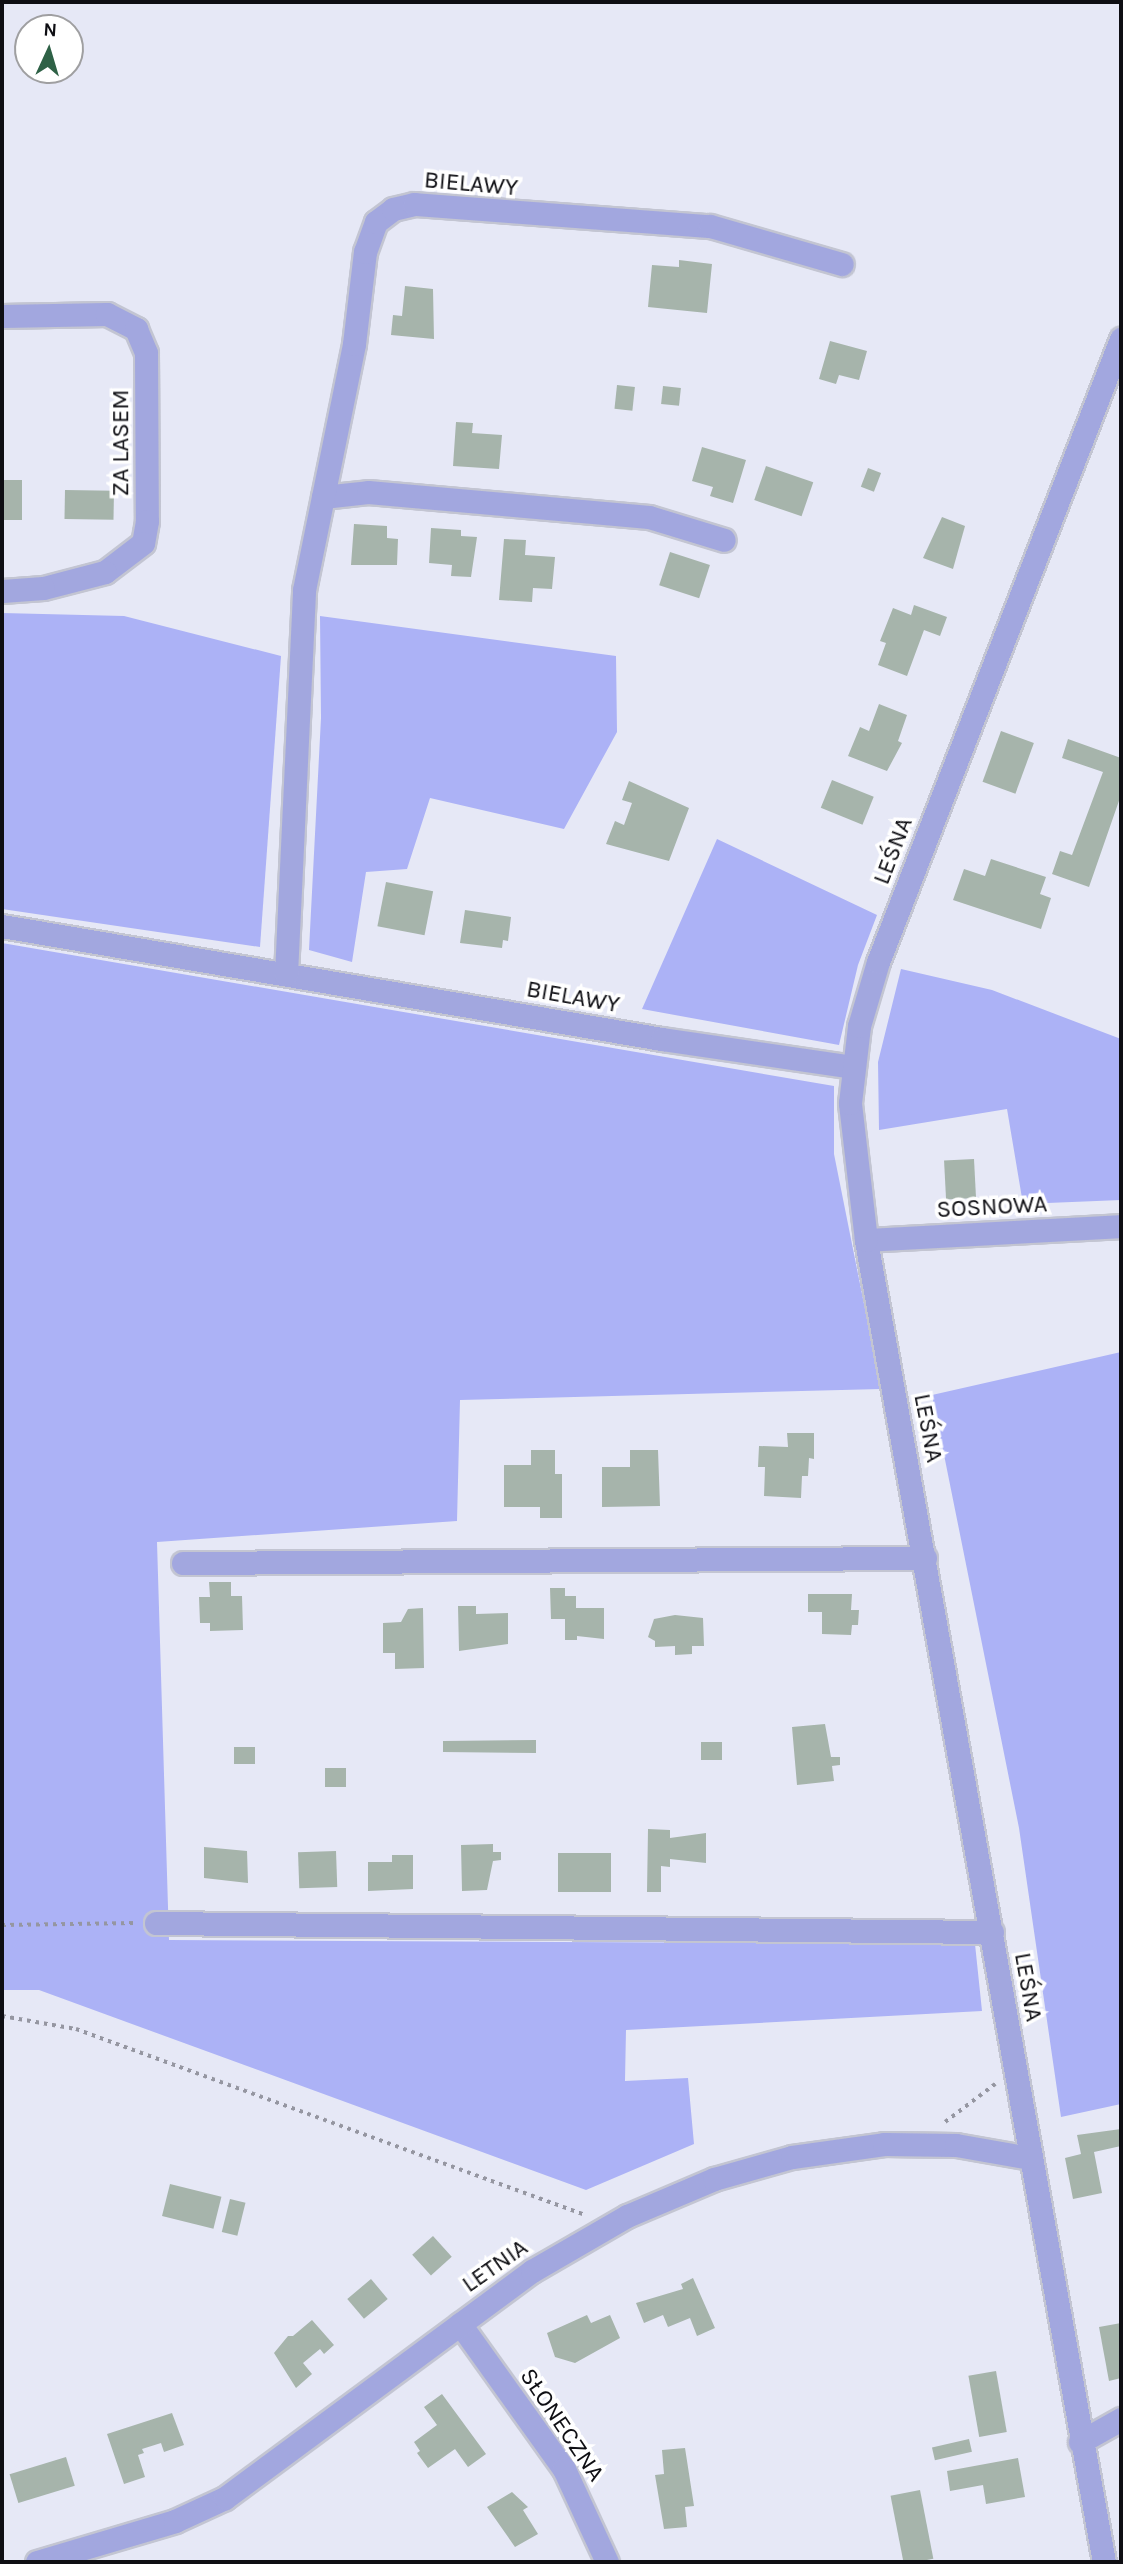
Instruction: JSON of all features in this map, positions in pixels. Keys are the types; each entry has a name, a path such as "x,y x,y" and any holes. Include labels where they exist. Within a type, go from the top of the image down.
{"street":[{"name":"BIELAWY","path":"286,974 303,590 354,344 365,252 376,222 393,209 425,204 563,219 710,226 842,264"},
{"name":"ZA LASEM","path":"2,316 107,314 136,329 146,365 147,521 143,542 105,572 43,588 2,591"},
{"name":"LEŚNA","path":"1104,2562 1080,2442 992,1932 866,1240 852,1145 853,1067 859,1026 878,962 1121,339"},
{"path":"323,498 368,492 649,517 724,540"},
{"name":"BIELAWY","path":"2,926 853,1067"},
{"name":"SOSNOWA","path":"866,1240 1121,1226"},
{"path":"183,1563 925,1558"},
{"path":"156,1923 992,1932"},
{"name":"LETNIA","path":"37,2562 175,2521 225,2498 532,2271 607,2227 743,2169 827,2150 911,2143 982,2148 1030,2158"},
{"name":"SŁONECZNA","path":"460,2324 564,2469 607,2562"},
{"path":"1080,2442 1121,2419"}],"path":[{"path":"2,1925 156,1923"},
{"path":"2,2016 76,2029 607,2227"},
{"path":"911,2143 974,2102 1015,2065"}],"shaded area":[{"path":"2,613 124,616 281,656 260,947 2,909"},
{"path":"320,616 616,656 617,732 564,829 430,798 407,869 366,872 352,962 309,950 321,718"},
{"path":"717,839 877,915 858,965 839,1045 642,1009"},
{"path":"2,943 834,1086 834,1154 881,1389 460,1400 457,1521 157,1542 169,1940 975,1944 982,2011 626,2030 625,2081 688,2078 694,2144 586,2190 39,1990 2,1990"},
{"path":"901,969 992,990 1121,1039 1121,1200 1023,1204 1007,1109 879,1130 878,1062"},
{"path":"1121,1352 1121,2104 1061,2117 1019,1828 932,1395"}],"building":[{"path":"679,260 712,264 707,313 648,307 652,265 679,267"},
{"path":"405,286 433,289 434,339 391,335 393,315 402,316"},
{"path":"830,341 867,351 859,380 839,375 836,384 819,379"},
{"path":"617,385 635,387 632,411 614,409"},
{"path":"663,386 681,388 679,406 661,404"},
{"path":"456,422 473,423 472,433 502,435 499,469 453,466"},
{"path":"702,447 746,460 733,503 710,496 713,487 692,481"},
{"path":"766,466 813,482 802,516 754,500"},
{"path":"868,468 881,473 874,492 861,487"},
{"path":"2,480 22,480 22,520 2,520"},
{"path":"65,490 114,491 113,520 64,519"},
{"path":"942,517 965,526 953,569 923,558"},
{"path":"354,524 387,526 387,538 398,539 397,565 351,565"},
{"path":"431,528 461,530 461,536 477,537 471,577 451,576 452,565 429,563"},
{"path":"504,539 526,540 525,555 555,557 552,589 533,588 532,602 499,600"},
{"path":"670,552 710,565 699,598 659,585"},
{"path":"914,605 947,617 940,636 924,630 907,676 878,665 886,643 880,641 893,608 911,615"},
{"path":"879,704 907,715 898,741 902,743 887,771 848,756 860,727 869,731"},
{"path":"1001,731 1034,743 1015,794 983,782"},
{"path":"1068,739 1121,758 1121,795 1089,887 1052,874 1060,851 1072,855 1103,772 1062,758"},
{"path":"832,780 874,797 862,825 821,808"},
{"path":"629,781 689,808 669,861 606,844 615,821 624,825 632,803 622,800"},
{"path":"991,859 1046,877 1040,894 1051,898 1041,929 953,900 964,869 985,876"},
{"path":"386,882 433,891 425,935 377,926"},
{"path":"465,910 511,917 508,941 503,940 502,948 460,943"},
{"path":"974,1159 976,1198 946,1200 944,1161"},
{"path":"787,1433 814,1433 814,1459 809,1458 808,1476 802,1476 801,1498 764,1496 765,1467 758,1467 759,1446 788,1447"},
{"path":"531,1450 555,1450 555,1474 562,1474 562,1518 540,1518 540,1507 504,1507 504,1465 531,1465"},
{"path":"630,1450 658,1450 660,1506 602,1507 602,1467 630,1467"},
{"path":"209,1582 231,1582 231,1596 242,1596 243,1630 210,1631 210,1623 200,1623 199,1597 210,1597"},
{"path":"550,1588 565,1588 565,1596 576,1596 576,1608 604,1608 604,1639 577,1636 577,1640 565,1640 565,1619 551,1619"},
{"path":"808,1594 852,1594 851,1610 859,1610 858,1625 852,1625 851,1635 822,1634 822,1612 808,1612"},
{"path":"458,1606 476,1606 476,1614 508,1613 508,1644 459,1651"},
{"path":"423,1608 424,1668 395,1669 395,1653 383,1653 383,1623 401,1622 408,1609"},
{"path":"675,1615 703,1618 704,1646 692,1646 692,1654 675,1655 675,1646 655,1647 655,1641 648,1637 654,1619"},
{"path":"825,1724 831,1757 840,1757 840,1765 832,1766 834,1781 797,1785 792,1727"},
{"path":"536,1740 536,1753 443,1752 443,1741"},
{"path":"701,1742 722,1742 722,1760 701,1760"},
{"path":"234,1747 255,1747 255,1764 234,1764"},
{"path":"325,1768 346,1768 346,1787 325,1787"},
{"path":"648,1829 670,1830 670,1838 706,1833 706,1863 670,1859 670,1867 661,1866 661,1892 647,1892"},
{"path":"493,1844 493,1852 501,1852 501,1860 493,1861 487,1890 462,1891 461,1845"},
{"path":"204,1847 247,1851 248,1883 204,1878"},
{"path":"336,1851 337,1887 299,1888 298,1852"},
{"path":"558,1853 611,1853 611,1892 558,1892"},
{"path":"392,1855 413,1855 413,1889 368,1891 368,1862 392,1862"},
{"path":"1121,2129 1121,2146 1094,2152 1102,2193 1073,2199 1065,2158 1081,2154 1077,2135"},
{"path":"170,2184 221,2197 213,2229 162,2216"},
{"path":"230,2199 246,2203 237,2236 222,2232"},
{"path":"433,2236 452,2257 431,2276 412,2255"},
{"path":"693,2278 715,2328 697,2336 690,2318 668,2327 663,2315 644,2323 636,2303 683,2289 681,2284"},
{"path":"371,2279 388,2299 364,2319 347,2299"},
{"path":"587,2315 591,2323 610,2315 620,2338 575,2363 555,2357 547,2333"},
{"path":"312,2320 334,2345 324,2354 320,2349 303,2363 312,2374 296,2388 274,2353 288,2336 293,2336"},
{"path":"1121,2323 1121,2378 1109,2381 1099,2327"},
{"path":"996,2371 1007,2432 979,2437 968,2376"},
{"path":"442,2394 486,2454 468,2467 455,2449 428,2468 417,2453 420,2451 414,2442 437,2425 424,2407"},
{"path":"172,2413 184,2445 164,2452 161,2443 142,2449 144,2453 138,2455 145,2477 124,2484 107,2434"},
{"path":"969,2439 972,2452 935,2460 932,2448"},
{"path":"685,2448 694,2506 685,2507 687,2527 664,2529 655,2475 664,2474 662,2450"},
{"path":"66,2457 75,2486 18,2503 10,2474"},
{"path":"1018,2458 1025,2497 986,2504 983,2485 950,2491 947,2471"},
{"path":"920,2490 933,2559 903,2562 891,2496"},
{"path":"512,2492 528,2507 523,2510 538,2534 515,2547 487,2507"}]}
